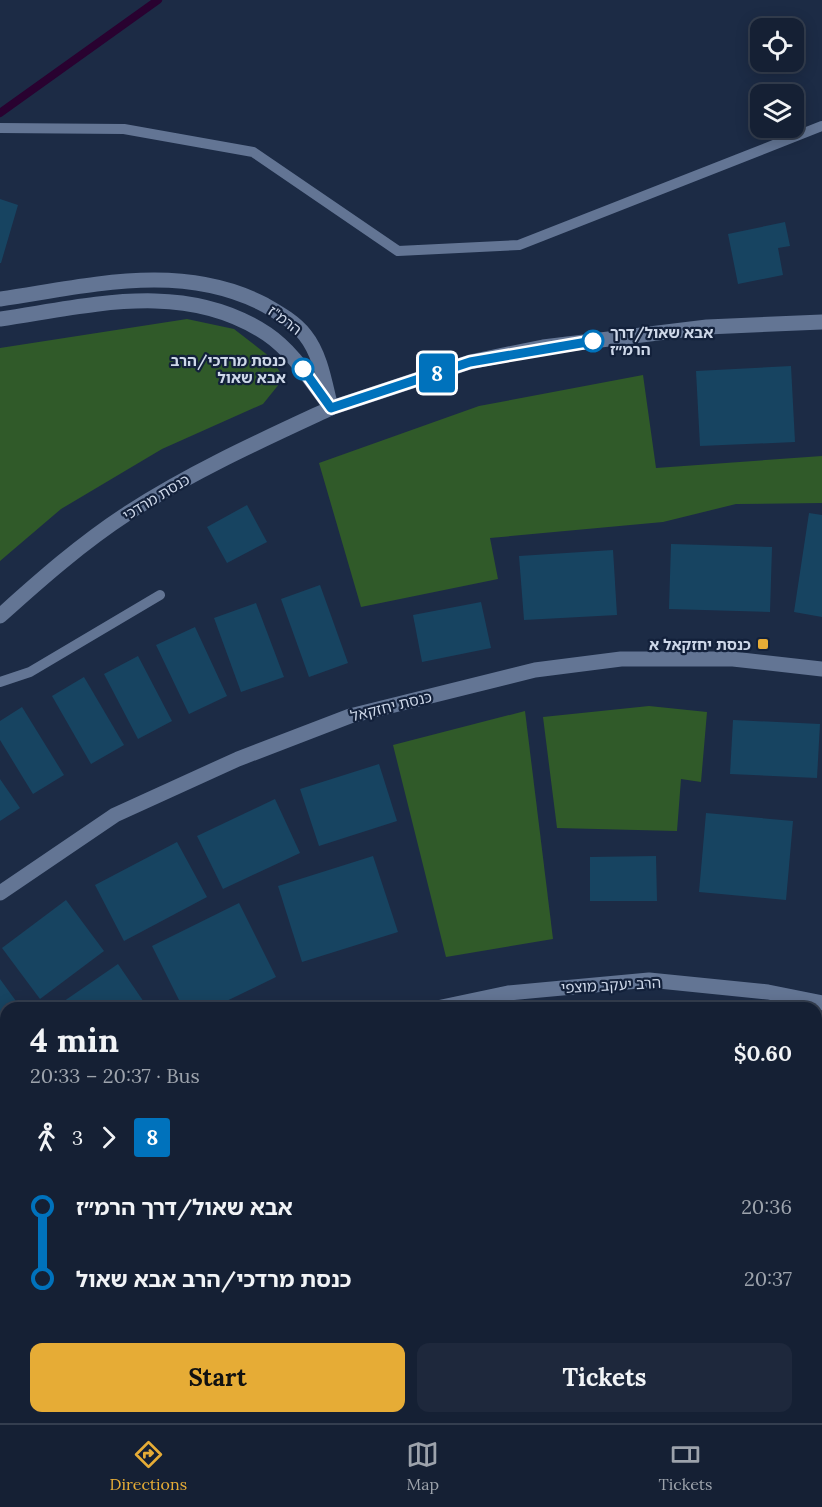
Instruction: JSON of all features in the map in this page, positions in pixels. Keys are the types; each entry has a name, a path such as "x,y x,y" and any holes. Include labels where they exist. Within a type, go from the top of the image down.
{"street":[{"name":"הרמ\"ז","path":"0,299 138,279 179,279 233,292 275,310 305,335 315,352 331,408"},
{"name":"הרמ\"ז","path":"0,319 130,300 166,300 199,305 232,316 268,334 299,365 331,408"},
{"name":"כנסת מרדכי","path":"0,616 42,579 127,514 214,463 331,408 470,362 543,347 706,327 822,322"},
{"name":"כנסת יחזקאל","path":"0,892 115,815 238,759 350,716 535,670 621,659 733,659 822,669"},
{"name":"הרב יעקב מוצפי","path":"465,1002 508,993 650,980 768,992 817,1002"}],"lane":[{"path":"0,128 124,129 253,152 398,251 519,244 822,126"},
{"path":"0,682 30,672 160,595"}],"green space":[{"path":"187,319 234,329 270,357 284,378 263,404 162,449 61,509 0,561 0,348"},
{"path":"643,375 656,468 822,456 822,503 736,504 663,522 490,538 498,579 361,607 319,463 479,406"},
{"path":"649,706 707,712 701,782 681,779 677,831 557,828 543,717"},
{"path":"525,711 553,939 446,957 393,745"}],"building":[{"path":"0,199 18,205 1,263 0,263"},
{"path":"785,222 790,246 778,248 783,275 738,284 728,234"},
{"path":"791,366 795,442 700,446 696,371"},
{"path":"247,505 267,542 227,563 207,527"},
{"path":"809,513 822,515 822,617 794,612"},
{"path":"671,544 772,547 770,612 669,609"},
{"path":"613,550 617,615 524,620 519,556"},
{"path":"320,585 348,663 309,677 281,599"},
{"path":"481,602 491,648 422,662 413,615"},
{"path":"256,603 284,677 241,692 214,618"},
{"path":"195,627 227,696 189,714 156,645"},
{"path":"138,656 172,721 138,739 104,674"},
{"path":"84,677 124,745 91,764 52,696"},
{"path":"22,707 64,775 33,794 0,740 0,721"},
{"path":"733,720 820,724 817,778 730,774"},
{"path":"379,764 397,821 319,846 300,789"},
{"path":"0,779 20,808 0,821"},
{"path":"275,799 300,853 223,889 197,836"},
{"path":"706,813 793,821 786,900 699,892"},
{"path":"177,842 207,897 124,941 95,885"},
{"path":"373,856 398,932 302,962 278,886"},
{"path":"656,856 657,901 590,901 590,857"},
{"path":"66,900 104,951 40,999 2,948"},
{"path":"239,903 276,977 224,1002 180,1002 152,946"},
{"path":"118,964 144,1002 63,1002"},
{"path":"0,979 17,1002 0,1002"}],"waterway":[{"path":"0,113 158,0"}],"bus line":[{"name":"8","path":"303,369 331,408 470,362 543,347 593,341"}],"place":[{"name":"אבא שאול/דרך הרמ״ז","path":"593,341"},
{"name":"כנסת מרדכי/הרב אבא שאול","path":"303,369"},
{"name":"כנסת יחזקאל א","path":"763,644"}]}
